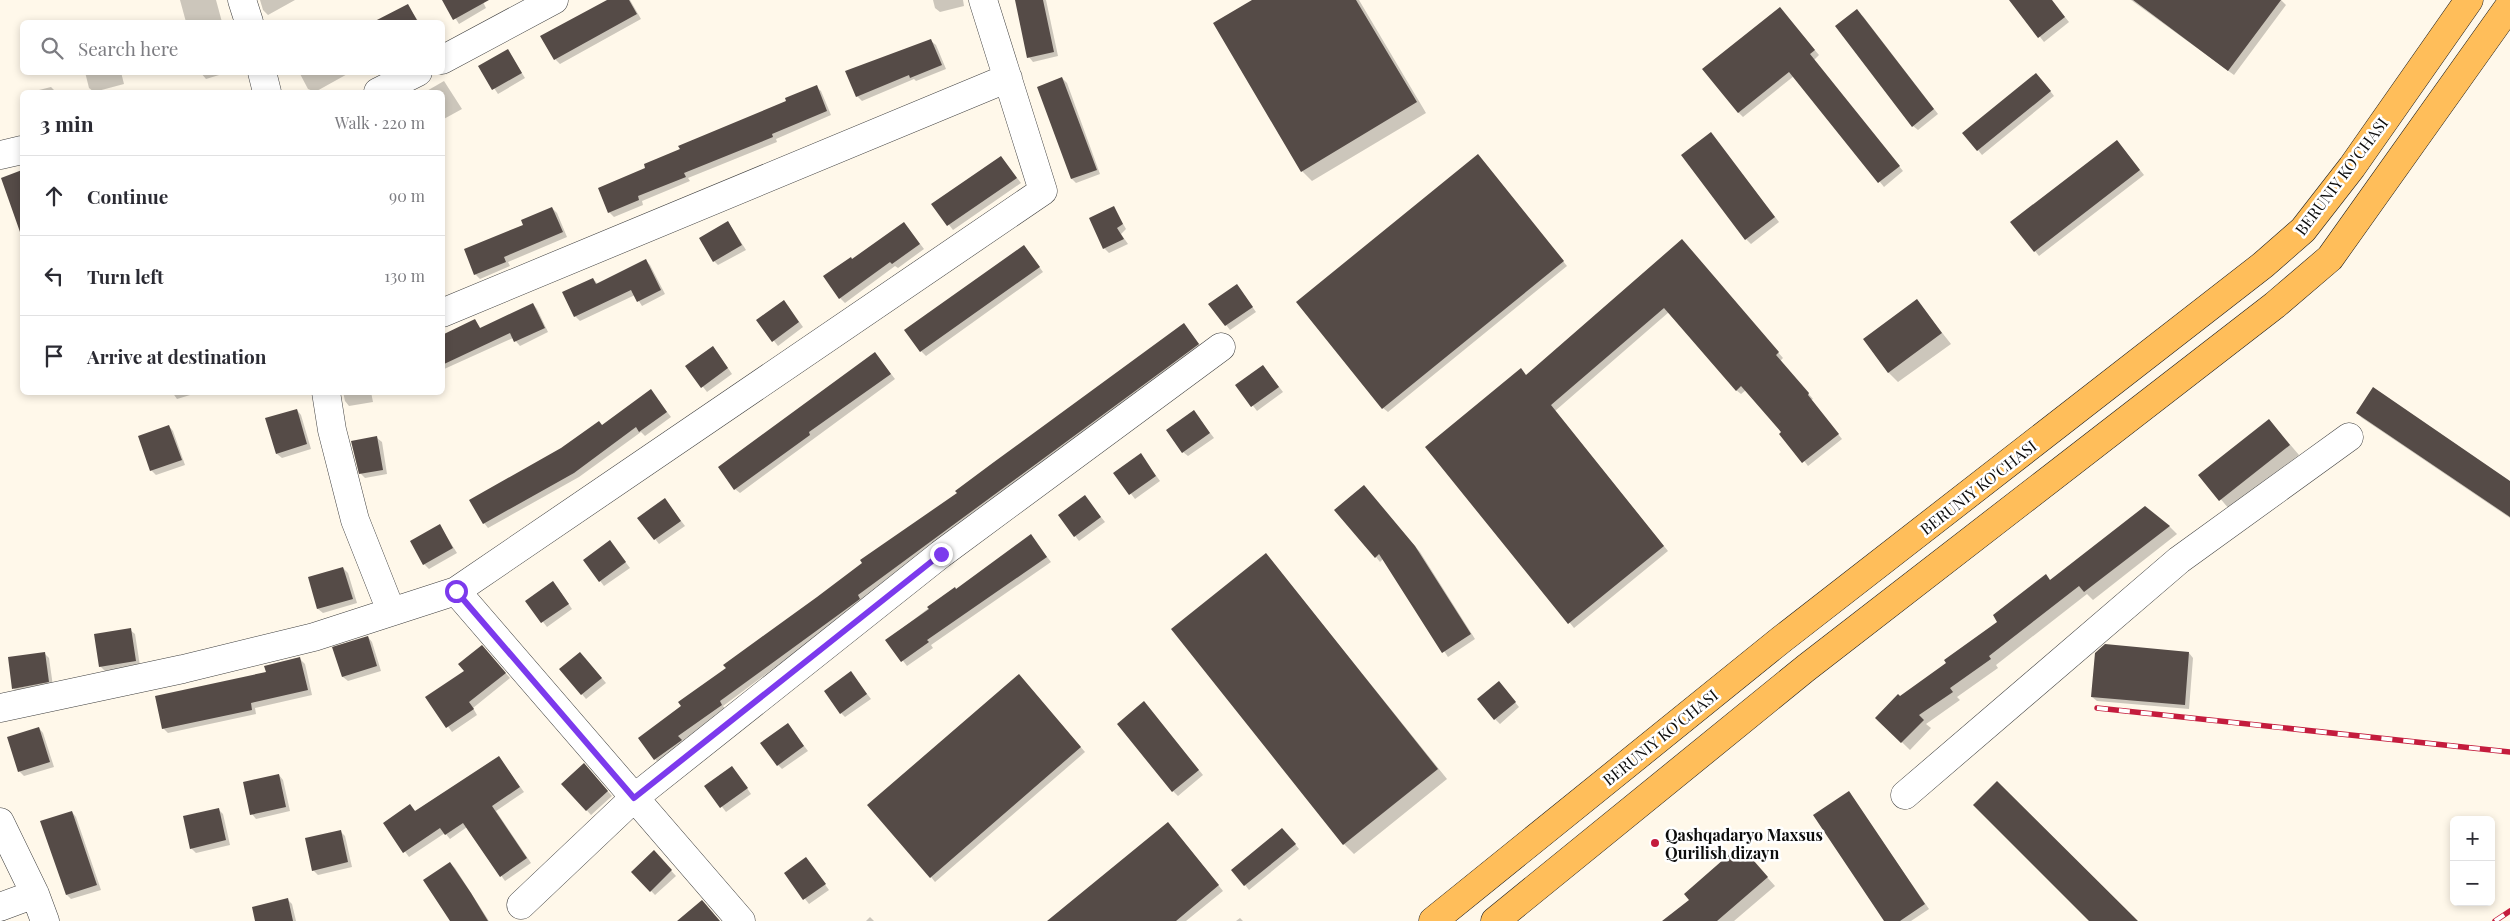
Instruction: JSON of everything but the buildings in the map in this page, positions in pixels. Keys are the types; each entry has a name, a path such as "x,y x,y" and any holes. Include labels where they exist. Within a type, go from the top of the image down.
{"main road":[{"name":"BERUNIY KO'CHASI","path":"1432,921 1782,639 2263,265 2303,230 2352,167 2469,0"},
{"path":"1495,921 1806,668 2275,305 2330,258 2510,5"},
{"path":"1782,639 1806,668"}],"street":[{"path":"242,0 247,20"},
{"path":"445,58 554,0"},
{"path":"0,708 183,669 314,637 391,610 456,591 1043,191 983,0"},
{"path":"382,90 412,75"},
{"path":"445,312 1008,78"},
{"path":"0,155 20,150"},
{"path":"521,904 634,798 941,554 1222,348"},
{"path":"326,395 332,430 355,520 391,610"},
{"path":"1905,794 2179,560 2349,437"},
{"path":"456,591 740,921"},
{"path":"0,822 35,894 45,921"},
{"path":"0,907 35,894"}],"railway":[{"path":"2097,708 2510,752"},
{"path":"2495,921 2510,911"}],"place":[{"name":"Qashqadaryo Maxsus Qurilish dizayn","path":"1655,843"}],"route":[{"path":"456,591 634,798 941,554"}]}
